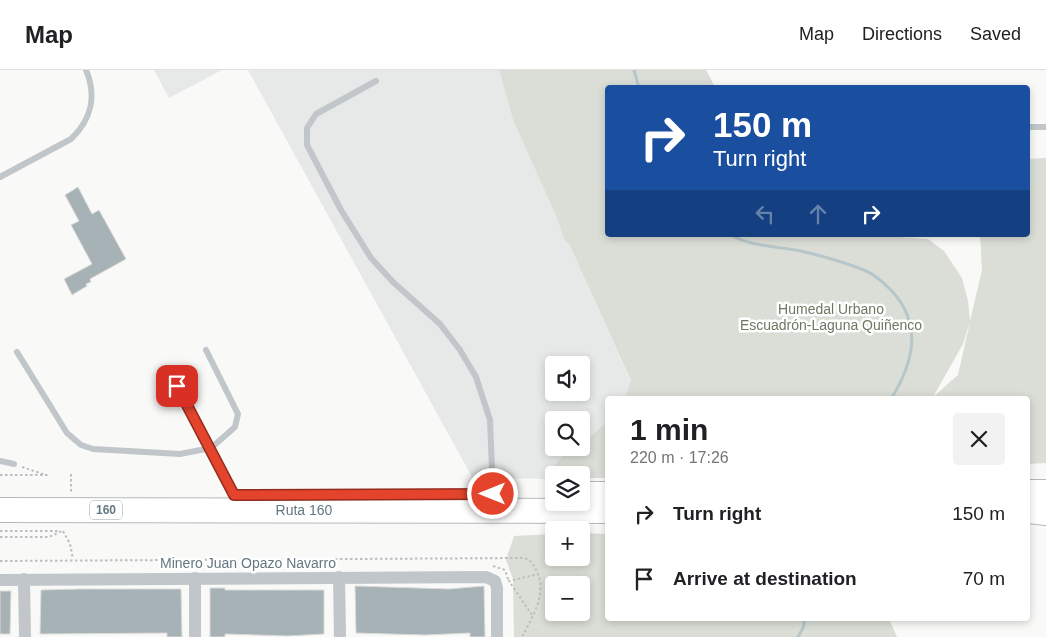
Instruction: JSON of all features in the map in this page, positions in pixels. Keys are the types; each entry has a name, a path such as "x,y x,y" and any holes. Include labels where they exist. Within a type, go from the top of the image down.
{"highway":[{"name":"Ruta 160","path":"0,495 71,485 234,495 545,494"},
{"path":"1030,492 1046,492"},
{"path":"590,494 605,494"},
{"path":"1030,510 1046,508"},
{"name":"Ruta 160","path":"0,510 605,510"},
{"path":"1030,510 1046,513"}],"street":[{"name":"Minero Juan Opazo Navarro","path":"0,580 195,573 339,578 486,577 495,580 497,588 497,637"},
{"path":"195,573 195,637"},
{"path":"339,578 340,637"},
{"path":"24,579 25,637"}],"lane":[{"path":"0,177 71,139 78,133 87,118 91,102 91,85 86,70"},
{"path":"376,81 316,114 307,128 307,145 341,210 371,258 393,282 440,324 460,350 476,377 490,420 493,494"},
{"path":"1030,127 1046,127"},
{"path":"17,352 67,433 81,444 92,449 180,454 211,448 235,427 238,414 206,350"},
{"path":"177,386 234,495"},
{"path":"0,461 14,464"}],"path":[{"path":"0,475 48,475 14,464"},
{"path":"0,531 62,531"},
{"path":"0,537 49,537 62,531"},
{"path":"62,531 70,544 72,559"},
{"path":"494,558 494,566"},
{"path":"0,561 72,559 194,560 195,573"},
{"path":"47,560 47,569"},
{"path":"533,616 509,581 539,574"}],"shaded area":[{"path":"154,70 222,70 169,98"},
{"path":"248,70 499,70 513,120 631,382 625,396 605,396 605,424 590,436 590,411 545,411 545,456 562,456 554,466 545,466 545,478 472,477"}],"green space":[{"name":"Humedal Urbano Escuadrón-Laguna Quiñenco","path":"499,70 706,70 714,85 605,85 605,237 898,237 928,239 944,251 962,278 968,301 970,321 982,270 980,237 1030,237 1030,159 1046,158 1046,463 1030,464 1030,396 934,396 958,375 970,322 963,344 934,396 625,396 631,381 569,244 565,241 557,218 513,120"},
{"path":"605,424 605,478 590,478 590,466 554,466 562,456 590,456 590,436"},
{"path":"590,533 605,534 605,621 890,621 897,637 514,637 513,579 506,560 514,536 545,534 545,566 590,566"}],"building":[{"path":"78,187 92,214 99,210 126,259 90,279 91,282 86,284 87,286 72,295 64,279 92,264 71,225 79,221 65,195"},
{"path":"355,586 449,589 484,586 485,637 470,637 470,633 425,635 356,633"},
{"path":"210,588 225,588 225,590 324,590 324,634 288,636 225,634 225,637 210,637"},
{"path":"181,589 182,637 167,637 167,633 40,634 41,590"},
{"path":"0,591 11,591 10,634 0,634"}],"waterway":[{"path":"634,70 638,85"},
{"path":"735,237 748,242 801,251 849,264 871,274 891,290 908,316 912,343 905,371 893,396"},
{"path":"798,637 805,621"}],"route":[{"path":"177,386 202,430 234,495 493,494"}]}
